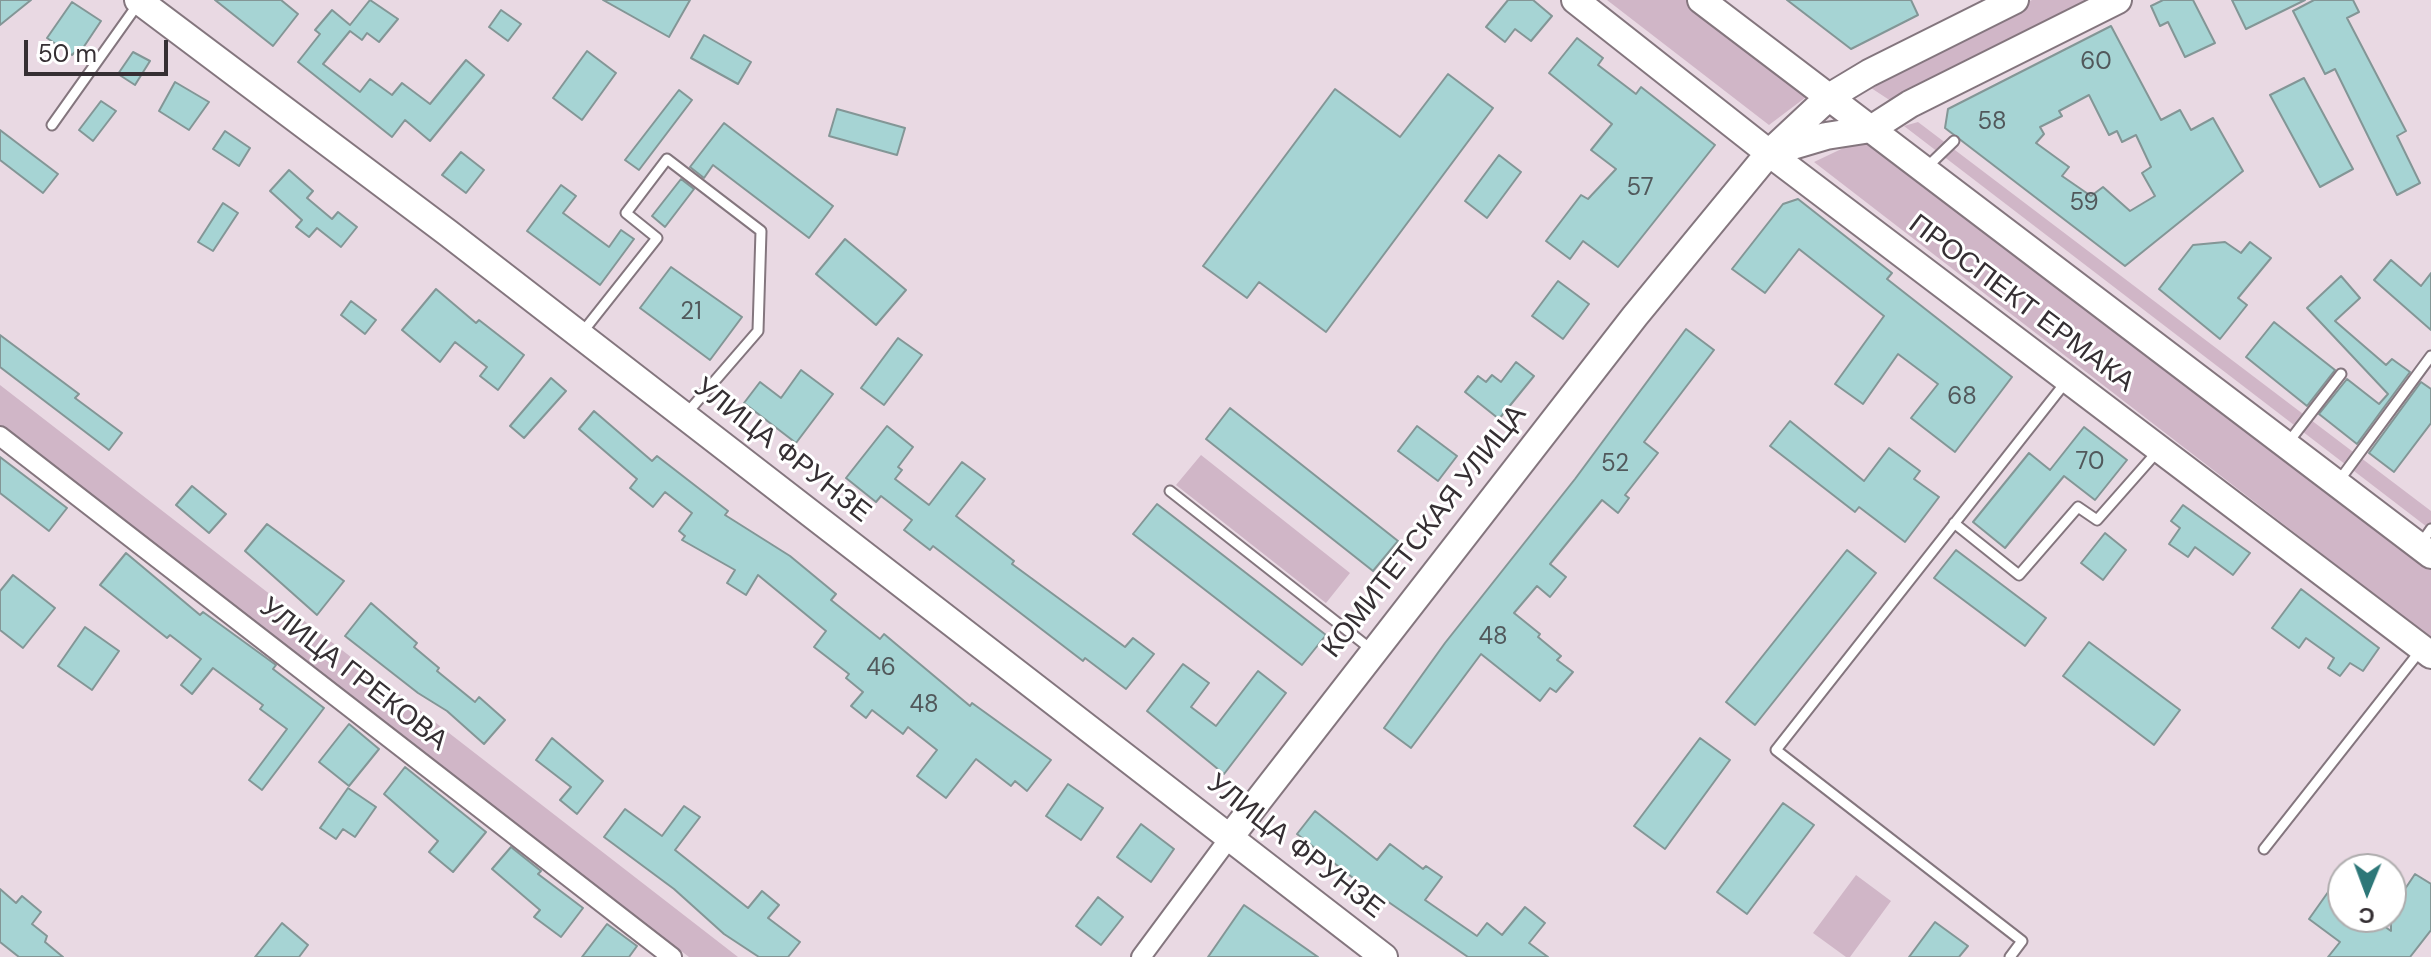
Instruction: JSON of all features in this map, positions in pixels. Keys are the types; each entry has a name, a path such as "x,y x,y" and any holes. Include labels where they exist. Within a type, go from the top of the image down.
{"street":[{"name":"ПРОСПЕКТ ЕРМАКА","path":"1575,0 1769,153 2427,652"},
{"name":"ПРОСПЕКТ ЕРМАКА","path":"1701,0 2337,483 2427,543"},
{"name":"КОМИТЕТСКАЯ УЛИЦА","path":"1141,957 1372,650 1635,316 1769,153 1829,97 1869,73 2015,0"},
{"path":"1769,153 1826,136 1871,129 1910,104 2118,0"},
{"name":"УЛИЦА ФРУНЗЕ","path":"139,1 580,335 1384,957"},
{"name":"УЛИЦА ГРЕКОВА","path":"0,436 672,957"}],"lane":[{"path":"52,125 139,1"},
{"path":"1924,170 1954,141"},
{"path":"580,335 657,238 626,213 667,159 761,231 758,331 685,416"},
{"path":"2337,483 2431,356"},
{"path":"2287,445 2341,374"},
{"path":"2010,957 2022,941 1776,750 2067,380"},
{"path":"1954,523 2019,575 2078,507 2097,520 2160,450"},
{"path":"1170,491 1372,650"},
{"path":"2264,849 2427,652"}],"shaded area":[{"path":"1607,0 1686,0 1810,94 1769,125"},
{"path":"2032,0 2101,0 1894,103 1865,84"},
{"path":"1918,122 2431,511 2431,530 1904,126"},
{"path":"1875,133 2431,559 2431,638 1814,162"},
{"path":"0,385 738,957 689,957 0,426"},
{"path":"1201,455 1350,573 1326,603 1176,485"},
{"path":"1856,875 1891,901 1850,957 1846,957 1813,933"}],"building":[{"path":"0,0 31,0 0,25"},
{"path":"215,0 281,0 298,14 273,46"},
{"path":"370,0 398,19 379,42 367,33 362,40 350,31 323,64 360,92 370,79 392,95 402,83 430,104 466,60 484,75 430,141 405,120 392,137 298,62 320,34 315,30 332,10 350,25"},
{"path":"603,0 690,0 669,37"},
{"path":"1508,0 1533,0 1552,16 1531,41 1515,29 1505,42 1486,27"},
{"path":"1787,0 1911,0 1918,15 1851,49"},
{"path":"2163,0 2193,0 2215,43 2185,57 2168,22 2160,26 2151,6"},
{"path":"2232,0 2305,0 2246,29"},
{"path":"2314,0 2353,0 2359,12 2347,18 2406,131 2397,136 2420,183 2397,195 2335,69 2325,74 2293,11"},
{"path":"72,2 101,21 79,54 75,52 72,55 47,38"},
{"path":"501,10 521,24 508,41 489,27"},
{"path":"2111,26 2161,120 2180,110 2191,130 2213,118 2243,171 2125,266 1945,128 1948,109","holes":["2089,95 2109,135 2117,131 2122,142 2136,135 2151,167 2142,173 2155,196 2130,211 2103,187 2091,196 2062,176 2069,167 2036,143 2044,134 2040,127 2062,116 2059,111"]},
{"path":"704,35 751,62 738,84 691,58"},
{"path":"1577,38 1603,58 1598,65 1636,94 1641,87 1715,145 1618,267 1583,241 1570,259 1546,241 1581,195 1588,199 1616,169 1591,150 1612,124 1549,73"},
{"path":"587,51 616,73 582,120 553,98"},
{"path":"133,52 150,61 135,85 118,74"},
{"path":"1448,74 1493,108 1326,332 1259,282 1247,298 1203,266 1335,89 1400,137"},
{"path":"2304,78 2353,169 2320,187 2270,95"},
{"path":"175,82 209,102 189,130 159,111"},
{"path":"679,90 692,100 639,170 625,160"},
{"path":"101,101 116,111 93,141 79,130"},
{"path":"837,109 905,128 897,155 829,136"},
{"path":"724,123 833,206 809,238 713,165 704,178 690,167"},
{"path":"0,130 58,174 43,193 0,160"},
{"path":"225,131 250,148 239,166 213,149"},
{"path":"461,152 484,170 466,193 442,175"},
{"path":"1499,155 1521,172 1487,218 1465,201"},
{"path":"289,170 313,191 307,198 332,219 338,212 357,227 341,247 317,228 309,237 296,227 302,220 270,191"},
{"path":"681,179 694,189 665,227 652,216"},
{"path":"561,185 576,196 563,213 609,247 621,230 634,239 600,285 527,231"},
{"path":"1798,199 1892,273 1887,279 2012,377 1955,452 1911,418 1938,384 1898,354 1863,404 1835,384 1884,316 1799,249 1765,293 1732,269 1783,204"},
{"path":"223,203 238,213 213,251 198,242"},
{"path":"845,239 906,290 876,325 816,274"},
{"path":"2225,242 2241,253 2250,242 2271,258 2238,298 2247,305 2220,339 2159,289 2193,245"},
{"path":"2391,260 2421,286 2431,273 2431,330 2374,280"},
{"path":"671,267 742,317 710,360 640,308"},
{"path":"2341,276 2360,298 2335,321 2386,365 2392,359 2410,372 2357,444 2319,414 2347,379 2379,404 2388,394 2307,308"},
{"path":"1558,281 1589,304 1563,339 1532,316"},
{"path":"436,289 476,323 479,320 524,355 498,390 480,376 487,367 455,342 440,362 402,330"},
{"path":"351,301 376,320 365,334 341,315"},
{"path":"2274,322 2335,370 2307,406 2246,357"},
{"path":"1686,329 1714,350 1644,442 1658,453 1625,495 1629,498 1618,513 1602,500 1550,564 1566,577 1550,597 1537,586 1514,613 1540,634 1538,637 1561,656 1557,660 1573,672 1556,692 1550,688 1540,701 1481,654 1411,748 1384,728 1445,643 1575,479"},
{"path":"0,335 79,394 75,398 122,433 109,450 0,367"},
{"path":"898,338 922,355 884,405 861,388"},
{"path":"1516,362 1534,376 1499,419 1465,392 1478,376 1486,382 1492,375 1501,382"},
{"path":"801,370 833,394 796,443 744,403 760,382 781,398"},
{"path":"551,378 566,391 524,438 510,426"},
{"path":"2421,382 2431,389 2431,423 2394,472 2369,453"},
{"path":"1230,408 1398,541 1373,571 1206,439"},
{"path":"594,411 652,461 657,456 728,511 725,515 790,556 836,594 831,600 880,639 884,634 970,706 972,703 1051,760 1027,791 1015,781 1011,786 976,759 946,798 917,776 937,750 908,727 903,734 872,710 866,718 851,706 863,692 846,678 849,674 814,647 826,631 758,575 746,595 727,583 735,570 682,540 685,536 679,531 692,513 665,492 653,507 630,488 637,479 579,429"},
{"path":"1790,421 1864,481 1889,448 1920,471 1914,479 1939,497 1905,542 1859,507 1855,512 1770,446"},
{"path":"887,426 913,447 898,467 902,470 895,479 929,505 962,462 985,479 956,516 1014,561 1012,564 1125,647 1133,638 1154,654 1126,689 1085,658 1083,661 933,546 930,550 904,530 912,520 881,496 876,502 846,478"},
{"path":"1417,426 1457,456 1438,481 1398,451"},
{"path":"2084,427 2127,460 2095,500 2064,476 2005,548 1973,522 2029,453 2050,470"},
{"path":"0,457 67,508 49,531 0,493"},
{"path":"192,486 226,514 209,533 176,505"},
{"path":"1157,504 1326,635 1302,665 1133,534"},
{"path":"2183,505 2250,553 2233,575 2195,547 2188,557 2169,544 2180,528 2171,521"},
{"path":"267,524 344,581 317,615 245,551"},
{"path":"2105,533 2126,550 2103,580 2081,563"},
{"path":"1847,550 1876,573 1755,725 1726,702"},
{"path":"1956,550 2046,618 2025,646 1934,578"},
{"path":"126,553 200,615 203,612 276,665 273,669 324,708 262,790 249,780 287,729 260,709 263,705 213,668 192,694 181,685 201,659 170,635 167,638 100,585"},
{"path":"13,575 55,608 23,648 0,630 0,591"},
{"path":"2301,589 2379,648 2363,671 2350,663 2340,676 2328,668 2334,658 2306,638 2299,648 2272,628"},
{"path":"371,603 417,643 414,647 439,668 437,671 475,702 479,697 505,720 484,744 447,711 418,693 345,636"},
{"path":"85,627 119,651 92,690 58,666"},
{"path":"2089,642 2180,710 2154,745 2063,676"},
{"path":"1183,664 1209,683 1191,707 1216,726 1258,671 1286,693 1224,774 1147,711"},
{"path":"349,724 379,749 349,786 319,762"},
{"path":"552,738 603,781 577,814 560,800 571,787 536,760"},
{"path":"1700,738 1730,760 1665,849 1634,826"},
{"path":"405,767 486,832 453,872 429,852 438,841 384,794"},
{"path":"1068,784 1103,808 1081,840 1046,816"},
{"path":"348,788 376,807 355,837 343,829 336,839 320,828"},
{"path":"1783,803 1814,825 1747,914 1717,892"},
{"path":"684,806 700,817 675,850 748,908 762,891 779,905 768,918 800,942 788,957 759,957 724,934 674,889 604,837 625,809 662,836"},
{"path":"1315,811 1377,860 1390,844 1423,869 1426,866 1442,877 1425,900 1477,936 1487,923 1502,935 1525,907 1545,923 1529,943 1548,957 1468,957 1387,901 1385,903 1297,834"},
{"path":"1141,824 1174,849 1151,882 1117,857"},
{"path":"511,847 541,871 538,874 583,908 561,937 534,917 540,910 492,869"},
{"path":"2415,874 2431,884 2431,930 2410,957 2328,957 2340,942 2328,933 2407,933 2407,886"},
{"path":"0,889 16,903 22,896 41,912 32,924 47,936 45,942 63,957 19,957 0,942"},
{"path":"2327,894 2327,932 2309,919"},
{"path":"1098,897 1123,917 1101,945 1076,926"},
{"path":"1244,905 1318,957 1208,957"},
{"path":"1935,922 1968,946 1959,957 1909,957"},
{"path":"282,923 308,945 299,957 255,957"},
{"path":"607,924 637,946 629,957 582,957"}]}
